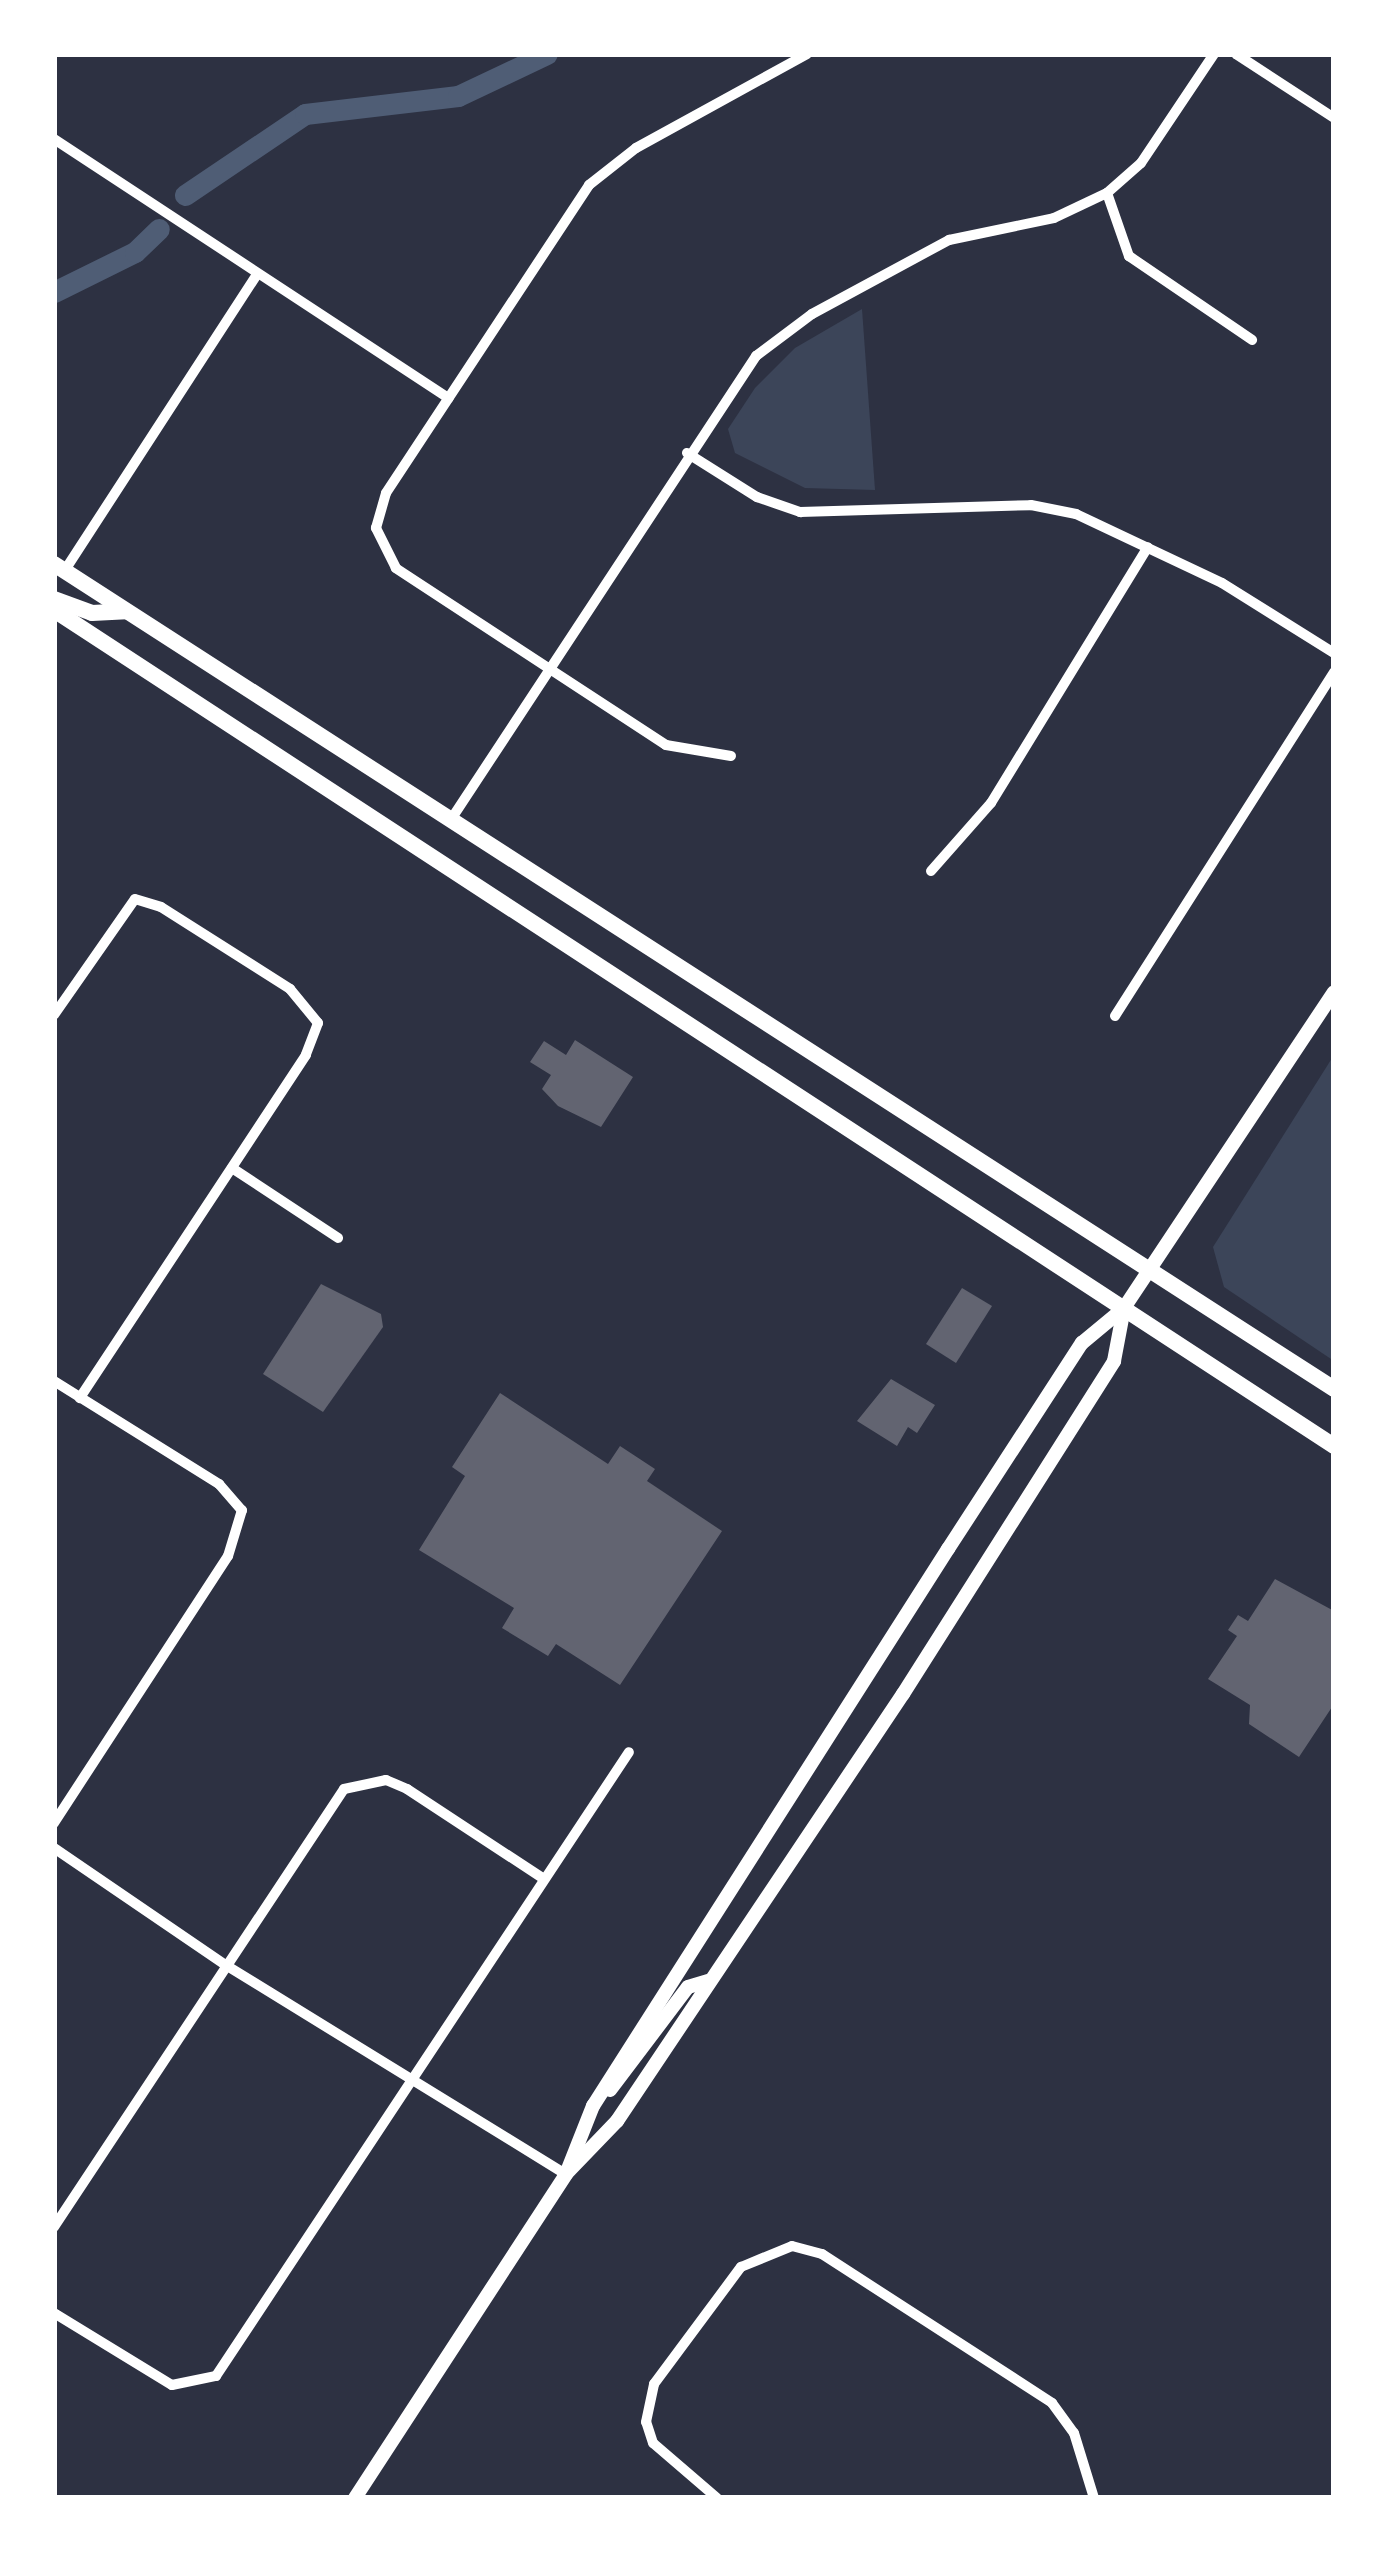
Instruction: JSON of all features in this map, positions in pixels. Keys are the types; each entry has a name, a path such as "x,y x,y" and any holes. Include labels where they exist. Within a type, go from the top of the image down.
{"highway":[{"path":"58,569 1334,1389"},
{"path":"54,599 92,614 126,611"},
{"path":"54,610 1334,1446"}],"main road":[{"path":"566,2174 593,2106 1082,1343 1124,1308 1334,992"},
{"path":"355,2498 566,2174 617,2121 1114,1361 1124,1308"},
{"path":"593,2106 630,2072 688,1988 708,1981"}],"street":[{"path":"731,756 665,745 396,568 377,540 386,493 606,168 807,54"},
{"path":"450,821 739,375 812,314 949,241 1054,218 1107,194 1142,163 1214,54"},
{"path":"1236,54 1334,118"},
{"path":"54,139 448,398"},
{"path":"1107,194 1129,256 1252,340"},
{"path":"58,569 257,274"},
{"path":"687,453 758,497 800,512 1031,506 1076,514 1148,548 1334,653"},
{"path":"932,871 992,803 1148,548"},
{"path":"1115,1016 1334,673"},
{"path":"54,1015 136,899 173,913 290,989 318,1023 306,1055 80,1398"},
{"path":"232,1168 338,1238"},
{"path":"54,1381 219,1484 242,1510 228,1556 54,1823"},
{"path":"54,2313 172,2385 215,2376 628,1753"},
{"path":"54,2227 328,1805 364,1780 407,1789 544,1879"},
{"path":"54,1848 224,1964 566,2174"},
{"path":"718,2498 668,2460 646,2422 654,2384 741,2267 792,2246 822,2254 1052,2403 1074,2433 1094,2498"}],"shaded area":[{"path":"862,309 875,490 805,488 735,453 728,429 755,388 795,348"},
{"path":"1334,1055 1334,1361 1224,1287 1213,1247"}],"building":[{"path":"575,1040 633,1077 601,1127 558,1106 542,1089 551,1075 530,1062 544,1041 566,1055"},
{"path":"321,1284 381,1314 383,1327 323,1412 263,1374"},
{"path":"962,1288 992,1306 956,1363 926,1344"},
{"path":"891,1379 935,1405 917,1433 908,1427 897,1446 857,1421"},
{"path":"500,1393 608,1464 620,1446 655,1469 647,1481 722,1531 620,1685 556,1644 548,1656 502,1628 514,1608 419,1550 465,1476 452,1467"},
{"path":"1275,1579 1334,1611 1334,1704 1299,1757 1249,1724 1250,1705 1208,1679 1237,1636 1228,1630 1238,1615 1248,1621"}],"waterway":[{"path":"185,195 305,114 458,96 547,54"},
{"path":"54,292 135,252 159,229"}]}
